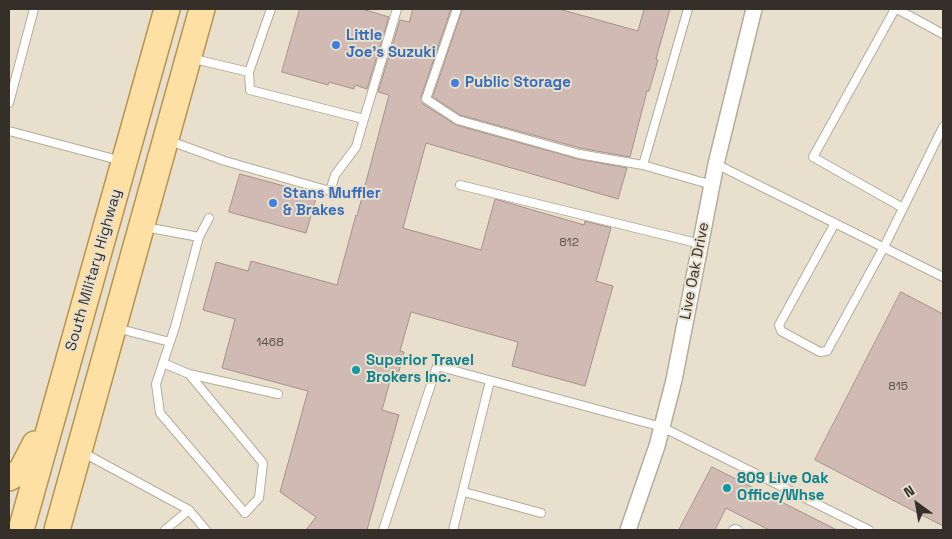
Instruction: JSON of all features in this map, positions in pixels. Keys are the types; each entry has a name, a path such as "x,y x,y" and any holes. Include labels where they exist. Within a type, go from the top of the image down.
{"main road":[{"name":"South Military Highway","path":"21,530 167,9"},
{"path":"57,530 202,9"},
{"path":"9,478 22,470 37,440 50,428"}],"street":[{"name":"Live Oak Drive","path":"628,530 662,427 674,380 716,164 754,9"}],"lane":[{"path":"9,103 34,9"},
{"path":"271,9 249,72 250,90 364,119"},
{"path":"166,139 225,161 330,190 336,175 356,147 397,9"},
{"path":"457,9 426,99 458,120 579,154 643,165 712,185"},
{"path":"643,165 688,9"},
{"path":"903,208 813,157 896,9 943,34"},
{"path":"188,58 249,72"},
{"path":"835,223 778,325 781,332 820,352 827,351 884,247 943,127"},
{"path":"9,131 124,161"},
{"path":"716,164 943,277"},
{"path":"460,185 701,244"},
{"path":"189,374 263,463 259,498 245,513 160,413 156,384 170,342 199,237 209,218"},
{"path":"142,226 199,237"},
{"path":"114,328 170,342"},
{"path":"163,363 189,374 278,394"},
{"path":"383,530 436,366 662,427 869,530"},
{"path":"453,530 464,492 490,381"},
{"path":"80,451 189,510 206,530"},
{"path":"464,492 541,513"},
{"path":"167,530 189,510"},
{"path":"733,530 738,530"}],"building":[{"name":"Little Joe's Suzuki","path":"300,9 362,9 389,17 367,89 355,85 354,89 329,82 328,85 282,72"},
{"path":"413,9 451,9 421,97 423,104 456,125 578,159 627,168 618,199 426,143 403,228 481,250 495,199 584,225 585,221 608,227 611,228 596,281 613,286 585,386 512,366 518,342 411,312 400,351 404,352 398,375 392,374 382,410 399,415 367,530 306,530 316,517 280,492 308,391 222,368 235,319 203,310 216,262 248,271 251,261 337,285 389,95 378,92 400,20 409,22"},
{"path":"463,9 559,9 638,31 644,9 670,9 656,59 658,60 649,91 647,91 630,157 580,148 460,115 433,97"},
{"name":"Stans Muffler & Brakes","path":"240,174 317,195 306,233 229,212"},
{"path":"901,292 943,314 943,526 815,460"},
{"name":"809 Live Oak Office/Whse","path":"712,467 837,530 769,530 726,508 715,530 679,530"}],"place":[{"name":"Little Joe's Suzuki","path":"336,45"},
{"name":"Public Storage","path":"455,83"},
{"name":"Stans Muffler & Brakes","path":"273,203"},
{"name":"Superior Travel Brokers Inc.","path":"356,370"},
{"name":"809 Live Oak Office/Whse","path":"727,488"}]}
